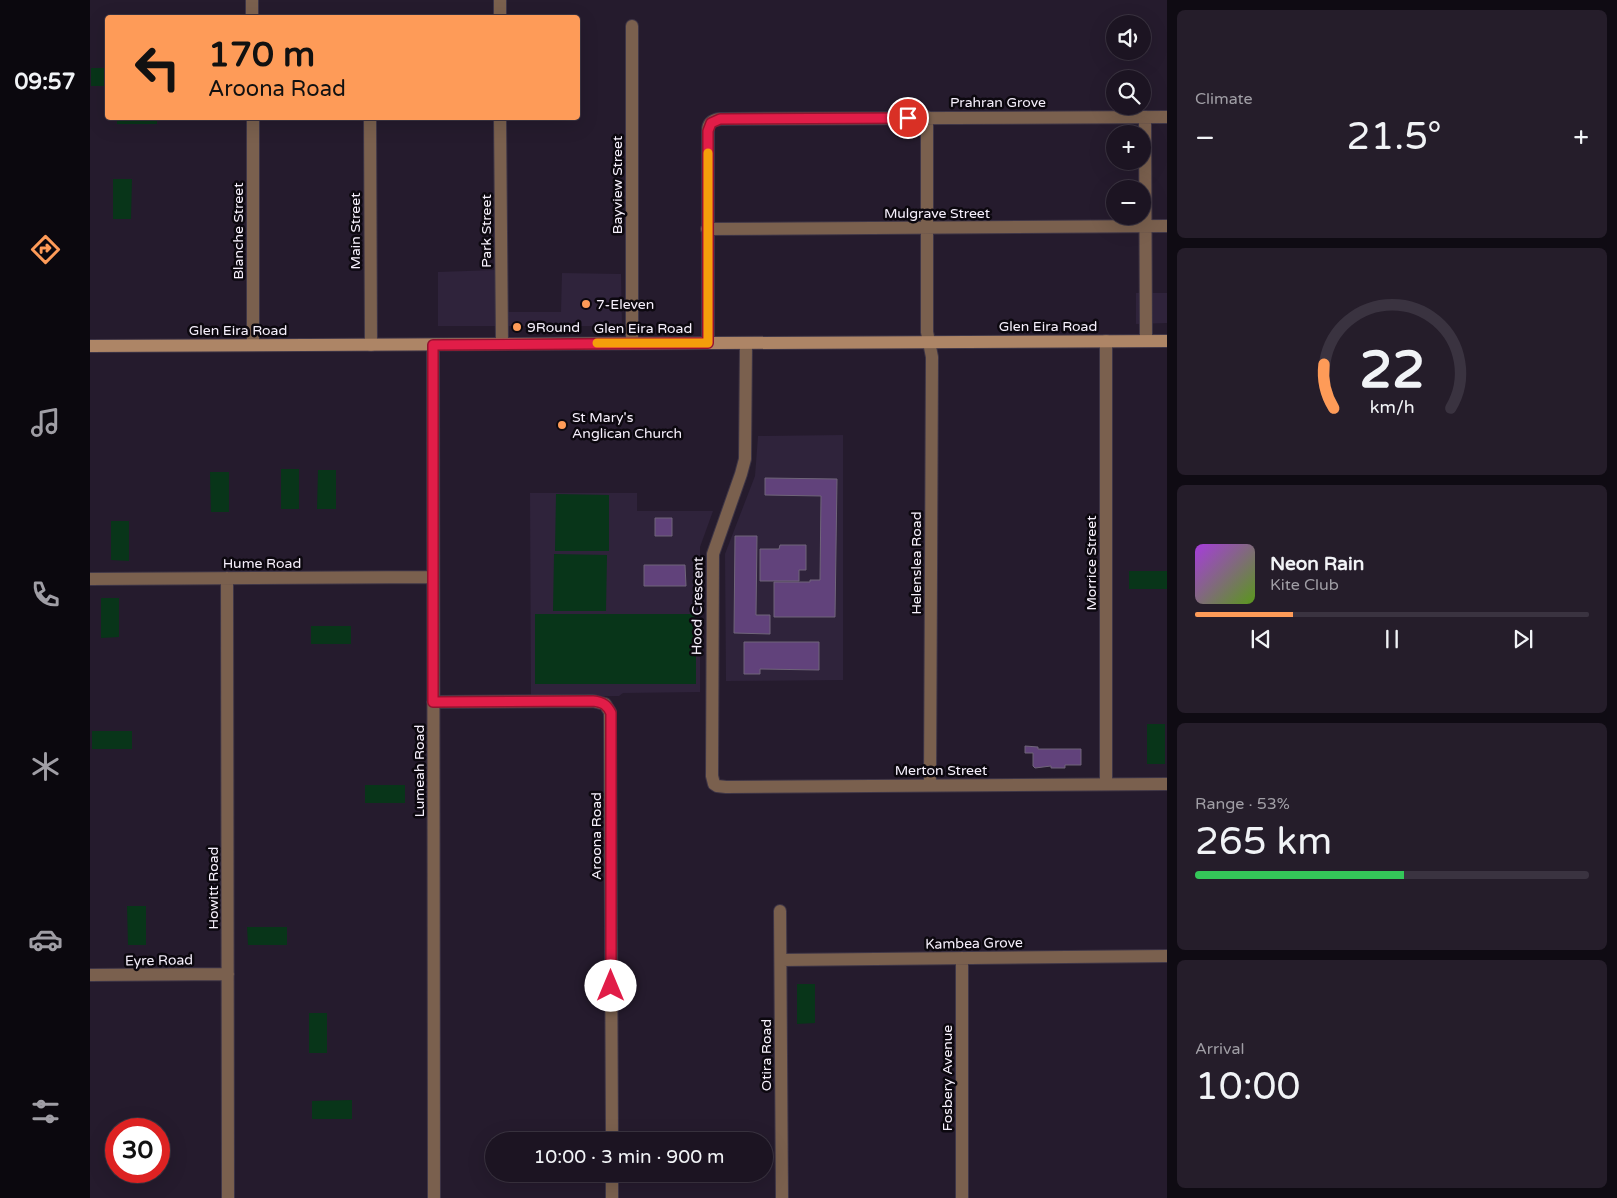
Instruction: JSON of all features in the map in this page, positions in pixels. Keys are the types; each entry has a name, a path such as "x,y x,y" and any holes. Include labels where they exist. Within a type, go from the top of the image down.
{"main road":[{"name":"Glen Eira Road","path":"90,346 1167,340"}],"street":[{"path":"252,0 252,15"},
{"path":"500,0 500,15"},
{"name":"Bayview Street","path":"632,26 632,343"},
{"path":"1145,117 1146,341"},
{"name":"Prahran Grove","path":"707,229 708,131 711,123 720,119 1167,117"},
{"name":"Helenslea Road","path":"927,118 927,332 932,352 930,785"},
{"name":"Blanche Street","path":"252,120 253,346"},
{"name":"Main Street","path":"370,120 370,345"},
{"name":"Park Street","path":"500,120 502,344"},
{"name":"Mulgrave Street","path":"707,229 1167,226"},
{"path":"707,229 708,343"},
{"name":"Morrice Street","path":"1106,341 1106,784"},
{"name":"Hood Crescent","path":"715,785 712,781 713,554 745,459 746,343"},
{"name":"Lumeah Road","path":"433,345 434,1198"},
{"name":"Hume Road","path":"90,579 433,577"},
{"name":"Howitt Road","path":"227,578 228,1198"},
{"name":"Aroona Road","path":"433,702 593,701 605,704 611,713 612,1132"},
{"name":"Merton Street","path":"715,785 726,787 1167,784"},
{"name":"Otira Road","path":"780,911 782,1198"},
{"name":"Kambea Grove","path":"781,960 1167,956"},
{"name":"Fosbery Avenue","path":"962,958 962,1198"},
{"name":"Eyre Road","path":"90,976 228,974"},
{"path":"612,1182 612,1198"}],"shaded area":[{"path":"495,270 496,312 561,312 562,273 621,274 622,326 438,326 438,272"},
{"path":"1136,293 1167,293 1167,323 1136,324"},
{"path":"843,435 843,680 726,681 725,554 755,476 758,436"},
{"path":"530,493 637,493 637,511 713,511 700,547 700,692 623,693 619,696 531,697"}],"green space":[{"path":"91,68 105,68 105,86 91,86"},
{"path":"117,120 157,120 157,124 117,124"},
{"path":"113,179 132,179 131,219 113,219"},
{"path":"281,469 299,469 299,509 281,509"},
{"path":"318,470 336,470 336,509 317,509"},
{"path":"210,472 229,472 229,512 211,512"},
{"path":"556,494 609,495 609,551 555,551"},
{"path":"111,521 129,521 129,561 111,560"},
{"path":"554,554 607,555 606,611 553,611"},
{"path":"1129,571 1167,571 1167,589 1129,589"},
{"path":"101,598 119,598 119,637 101,638"},
{"path":"535,614 696,614 696,684 535,684"},
{"path":"311,626 351,626 351,644 311,644"},
{"path":"1147,724 1165,724 1165,764 1147,764"},
{"path":"92,731 132,731 132,749 92,749"},
{"path":"365,785 405,785 405,803 365,803"},
{"path":"127,906 146,906 146,945 128,945"},
{"path":"247,927 287,927 287,945 248,945"},
{"path":"797,984 815,984 815,1023 797,1024"},
{"path":"309,1013 327,1013 327,1053 309,1053"},
{"path":"352,1100 352,1119 312,1119 312,1101"}],"building":[{"path":"765,478 837,479 835,617 774,617 774,582 810,582 810,580 820,580 821,496 765,495"},
{"path":"655,518 672,518 672,536 655,536"},
{"path":"735,536 757,536 756,615 770,615 770,634 734,633"},
{"path":"780,545 806,545 806,570 799,570 799,581 760,581 760,549 779,549"},
{"path":"644,565 685,565 686,586 644,586"},
{"path":"744,642 819,642 819,670 760,669 760,674 744,674"},
{"path":"1025,746 1038,747 1038,749 1081,749 1081,765 1065,765 1065,768 1051,768 1051,766 1035,768 1033,766 1033,753 1025,753"}],"slow traffic":[{"path":"597,343 708,343 708,153"}],"place":[{"name":"7-Eleven","path":"586,304"},
{"name":"9Round","path":"517,327"},
{"name":"St Mary's Anglican Church","path":"562,425"}],"route":[{"path":"611,986 611,713 608,707 603,703 593,701 433,702 433,345 708,343 707,229 709,125 716,119 908,118"}]}
